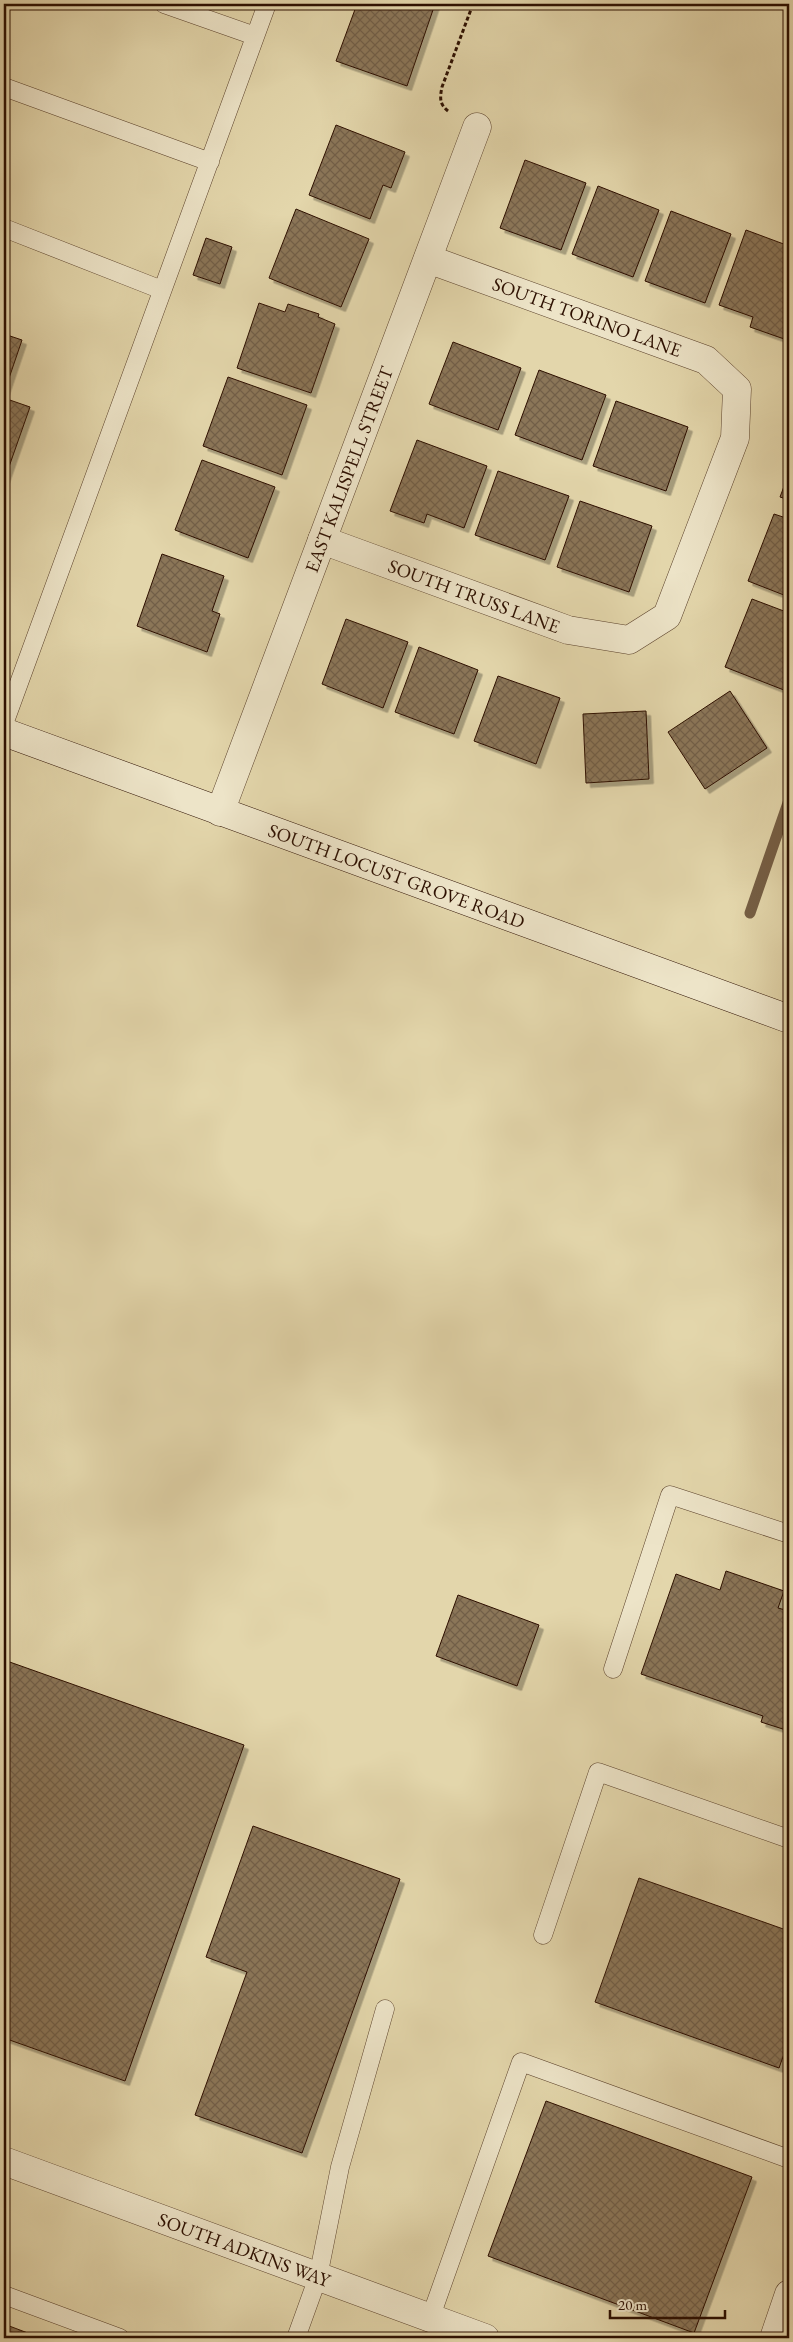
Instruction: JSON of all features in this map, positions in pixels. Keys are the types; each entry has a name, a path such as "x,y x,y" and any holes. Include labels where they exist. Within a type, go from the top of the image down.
{"street":[{"name":"EAST KALISPELL STREET","path":"220,812 477,127"},
{"name":"SOUTH TORINO LANE","path":"428,259 706,360 738,389 735,438 667,616 629,640"},
{"name":"SOUTH TRUSS LANE","path":"322,540 568,630 629,640"},
{"name":"SOUTH LOCUST GROVE ROAD","path":"4,732 789,1020"},
{"name":"SOUTH ADKINS WAY","path":"4,2161 485,2338"},
{"path":"774,2338 789,2294"}],"lane":[{"path":"164,4 255,36"},
{"path":"4,724 267,4"},
{"path":"4,87 210,162"},
{"path":"4,228 162,290"},
{"path":"613,1669 670,1495 789,1534"},
{"path":"543,1935 598,1772 789,1840"},
{"path":"296,2338 318,2278 340,2167 385,2009"},
{"path":"430,2319 521,2062 789,2159"},
{"path":"4,2295 120,2338"}],"path":[{"path":"450,113 442,106 440,97 473,4"}],"building":[{"path":"357,4 435,4 407,86 336,61"},
{"path":"336,125 405,152 391,188 383,185 370,219 309,195"},
{"path":"525,160 586,183 561,250 500,228"},
{"path":"598,186 659,210 633,277 572,254"},
{"path":"296,209 369,239 341,307 269,278"},
{"path":"671,211 731,234 705,303 645,281"},
{"path":"746,230 789,246 789,334 787,340 750,327 753,317 719,305"},
{"path":"206,238 232,247 220,284 193,275"},
{"path":"259,303 285,312 288,304 319,314 318,317 335,324 311,393 237,368"},
{"path":"4,334 22,340 4,393"},
{"path":"453,342 521,368 498,430 429,404"},
{"path":"539,370 606,395 582,460 515,435"},
{"path":"228,377 307,405 282,475 203,446"},
{"path":"4,398 30,407 4,481"},
{"path":"616,401 688,427 666,491 593,466"},
{"path":"417,440 487,466 464,528 427,514 424,523 390,511"},
{"path":"202,460 275,487 248,558 175,530"},
{"path":"498,471 569,496 545,560 475,535"},
{"path":"789,473 789,500 780,497"},
{"path":"580,501 652,526 629,592 557,567"},
{"path":"774,514 789,519 789,597 748,581"},
{"path":"162,554 224,576 212,611 220,614 207,652 137,626"},
{"path":"752,599 789,613 789,692 725,667"},
{"path":"346,619 408,642 383,708 322,684"},
{"path":"419,647 478,670 454,734 395,712"},
{"path":"498,676 560,698 536,764 474,741"},
{"path":"730,691 767,748 705,789 668,732"},
{"path":"646,711 649,779 586,783 583,714"},
{"path":"726,1571 784,1591 778,1608 789,1611 789,1731 761,1722 763,1716 641,1674 676,1574 720,1590"},
{"path":"458,1595 539,1625 517,1686 436,1656"},
{"path":"4,1660 244,1745 125,2081 4,2038"},
{"path":"253,1826 400,1879 302,2153 195,2115 247,1972 206,1957"},
{"path":"639,1878 789,1931 789,2040 779,2068 595,2002"},
{"path":"546,2101 752,2177 694,2333 488,2256"},
{"path":"4,2324 41,2338 4,2338"}],"waterway":[{"path":"750,913 789,800"}]}
